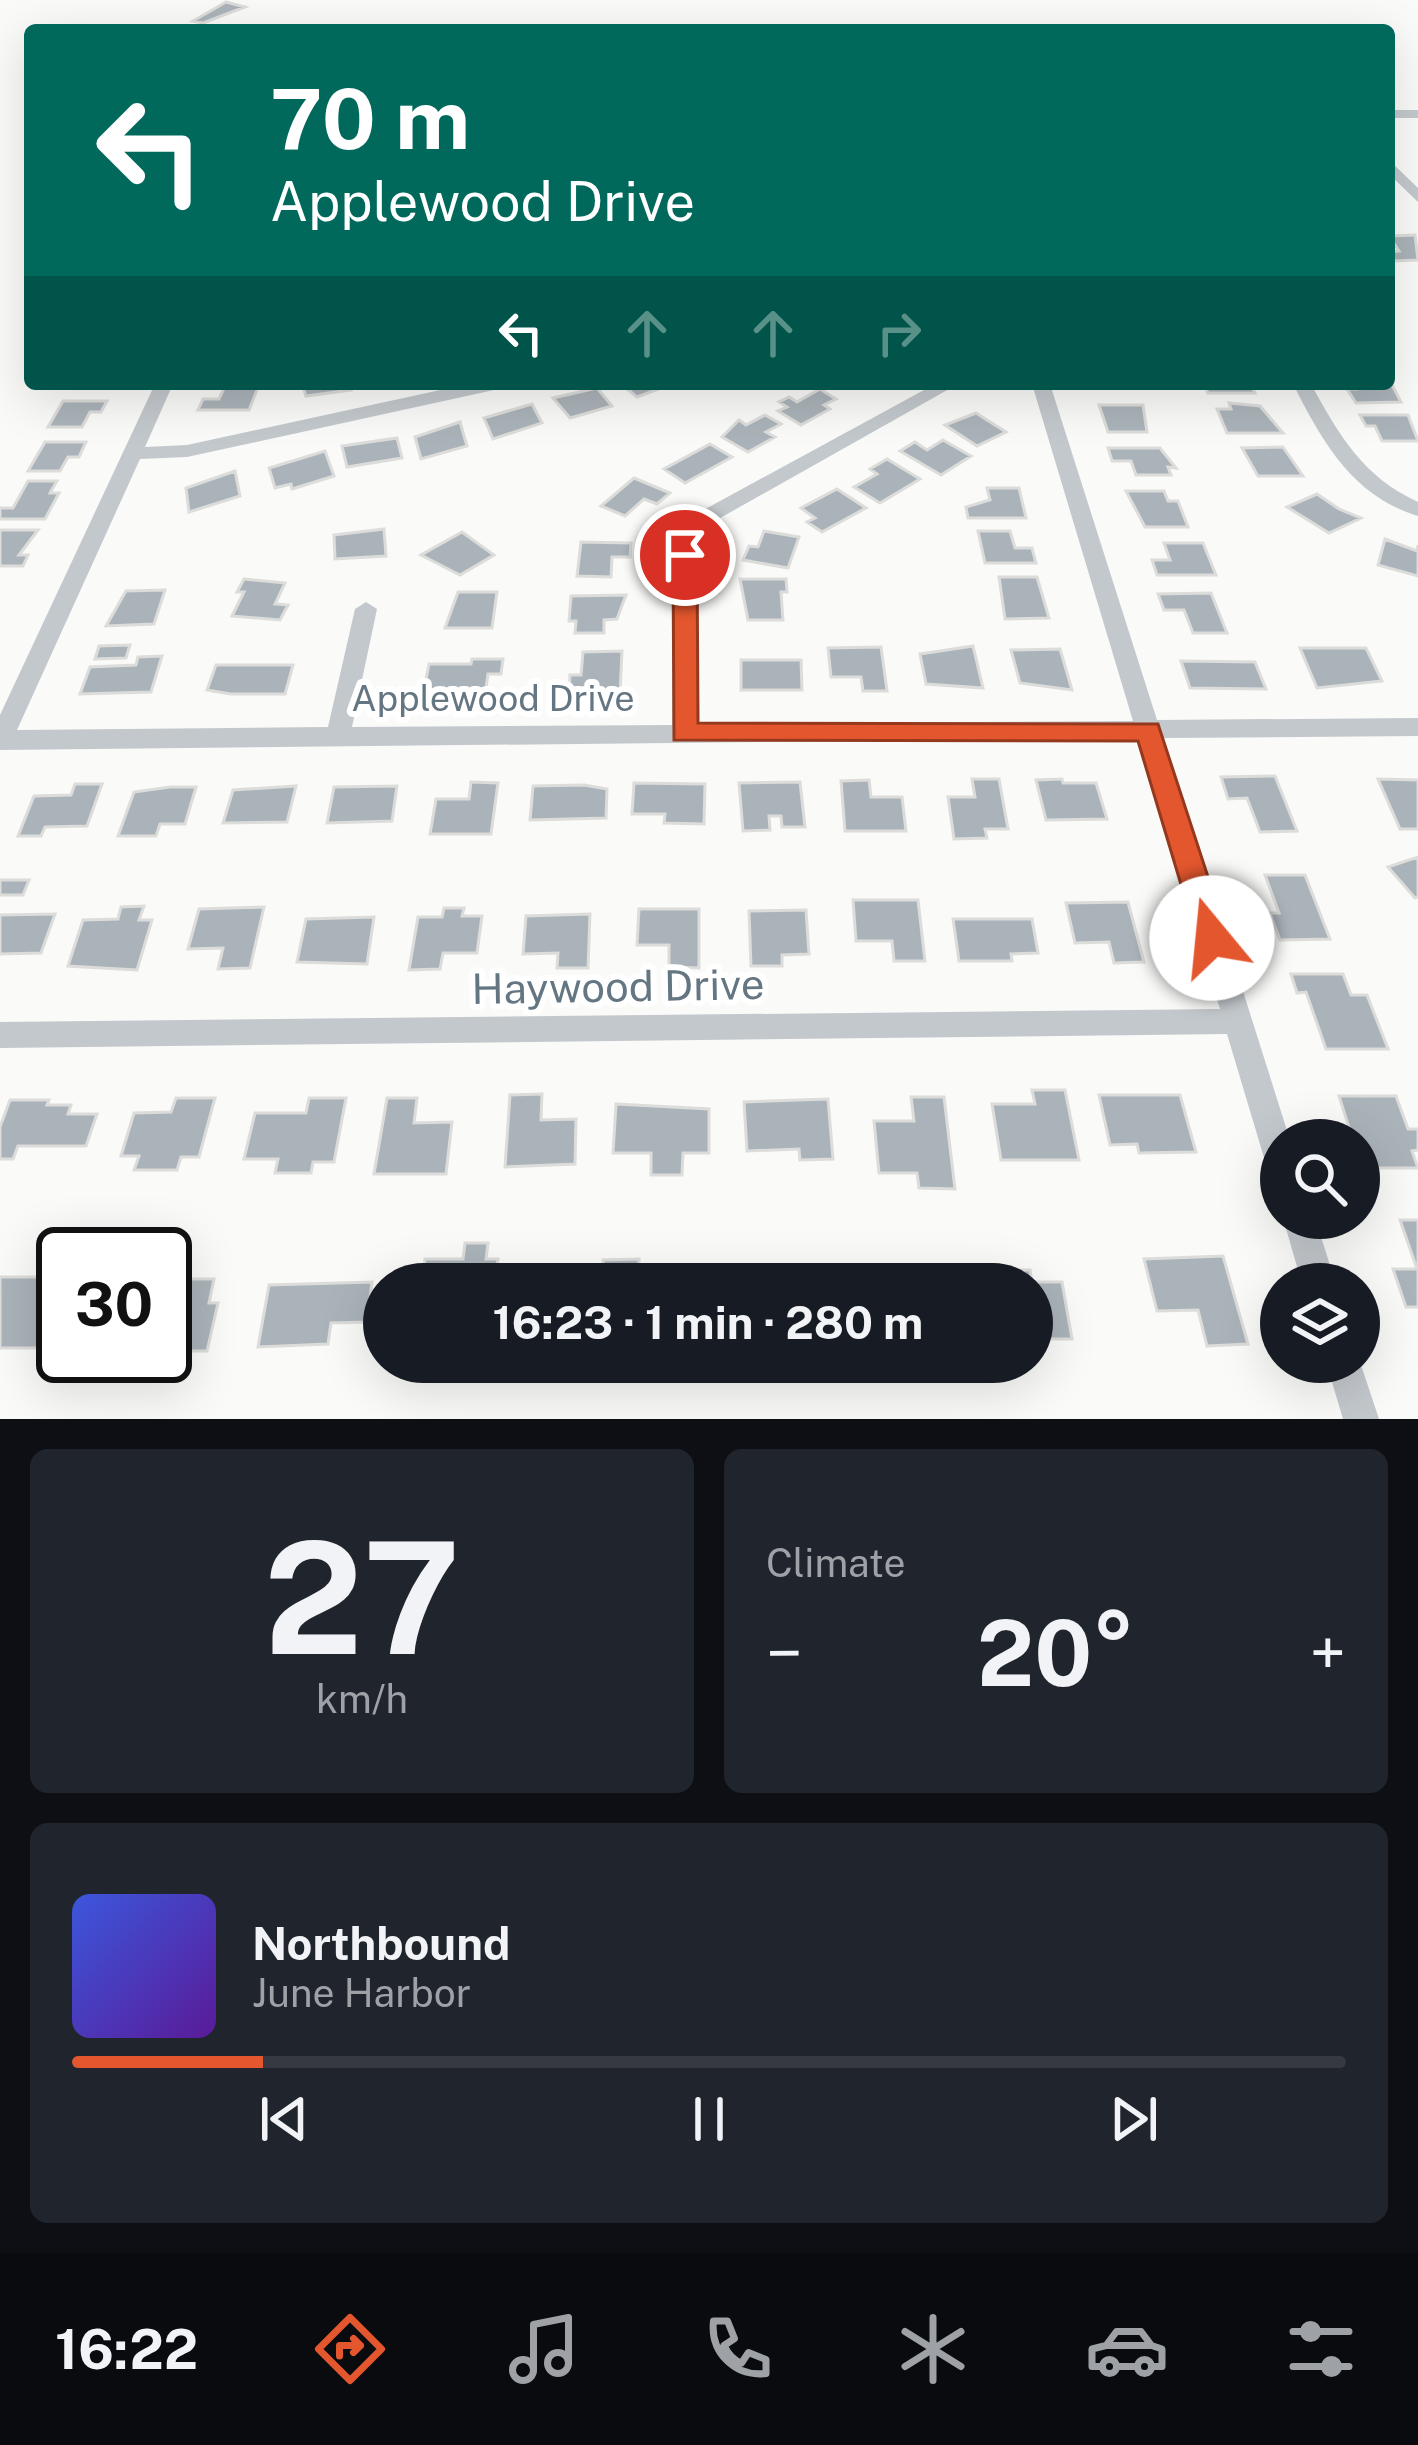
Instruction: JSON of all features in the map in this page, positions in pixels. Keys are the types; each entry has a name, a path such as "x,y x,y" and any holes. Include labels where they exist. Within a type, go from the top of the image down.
{"street":[{"path":"1395,172 1418,197"},
{"path":"0,740 161,390"},
{"path":"133,453 188,451 467,390"},
{"path":"684,733 685,555 705,518 938,390"},
{"path":"1044,390 1268,1119"},
{"path":"1305,390 1342,461 1388,498 1418,510"},
{"path":"338,735 366,609"},
{"name":"Applewood Drive","path":"0,740 1418,727"},
{"name":"Haywood Drive","path":"0,1035 1238,1021"},
{"path":"1350,1383 1361,1419"}],"building":[{"path":"226,2 245,7 203,23 193,21"},
{"path":"1415,235 1418,260 1395,261 1399,251 1395,236"},
{"path":"223,390 257,390 249,410 198,410 203,399 219,399"},
{"path":"304,390 351,390 306,396"},
{"path":"599,390 612,406 570,418 553,398"},
{"path":"628,390 656,390 637,397"},
{"path":"818,390 836,399 824,405 830,409 801,425 778,411 787,407 779,402 789,397 797,402"},
{"path":"1207,390 1255,393 1208,393"},
{"path":"1348,390 1395,390 1401,402 1356,403"},
{"path":"63,401 107,401 101,412 90,412 82,427 48,427"},
{"path":"1229,403 1260,406 1283,433 1227,433 1217,409 1231,409"},
{"path":"532,404 542,423 493,439 484,418"},
{"path":"1099,405 1143,405 1147,432 1108,432"},
{"path":"976,413 1006,432 977,446 945,425"},
{"path":"765,415 781,424 766,432 775,437 748,452 722,437 739,420 746,425"},
{"path":"1360,415 1408,415 1418,441 1382,441 1375,426 1366,426"},
{"path":"460,422 467,446 421,459 415,437"},
{"path":"397,438 402,458 347,467 342,446"},
{"path":"943,440 971,456 941,475 900,451 915,442 927,450"},
{"path":"45,442 86,442 79,457 68,457 60,471 28,471"},
{"path":"710,444 732,457 685,483 664,469"},
{"path":"1283,447 1303,476 1258,476 1242,448"},
{"path":"1108,448 1160,448 1176,468 1168,467 1171,475 1136,475 1131,461 1112,461"},
{"path":"325,451 334,476 292,489 291,484 275,488 269,468"},
{"path":"887,459 920,479 880,503 854,487 877,474 870,469"},
{"path":"235,471 240,496 189,512 186,488"},
{"path":"634,478 670,493 657,504 644,499 625,516 601,506"},
{"path":"28,481 57,481 50,493 59,493 45,519 0,519 0,508 13,508"},
{"path":"987,488 1019,488 1026,518 968,518 966,507 990,500"},
{"path":"837,489 866,508 822,532 807,522 815,518 801,508"},
{"path":"1126,491 1164,491 1168,501 1178,501 1188,527 1145,527"},
{"path":"1317,494 1361,518 1329,533 1287,507"},
{"path":"384,529 386,556 335,559 334,535"},
{"path":"0,530 38,530 19,555 28,555 23,566 0,566"},
{"path":"764,531 799,537 788,568 743,560 749,546 758,547"},
{"path":"978,531 1010,531 1015,548 1032,548 1036,563 985,563"},
{"path":"462,532 494,555 460,575 421,555"},
{"path":"1385,539 1417,551 1418,545 1418,576 1378,565"},
{"path":"581,542 631,543 630,557 612,557 611,577 577,576"},
{"path":"1164,543 1203,543 1216,575 1157,575 1152,560 1170,560"},
{"path":"999,577 1037,577 1049,618 1005,619"},
{"path":"244,579 285,583 275,604 288,605 280,620 232,616 244,592 237,592"},
{"path":"740,579 786,579 787,592 781,592 783,620 748,620"},
{"path":"165,590 154,624 106,626 126,591"},
{"path":"458,592 497,592 492,628 445,628"},
{"path":"1211,593 1227,633 1193,633 1184,610 1164,610 1158,594"},
{"path":"626,595 617,619 604,620 604,633 575,633 576,621 569,621 571,596"},
{"path":"130,645 126,658 95,659 99,646"},
{"path":"973,646 983,688 926,684 920,654"},
{"path":"881,647 887,691 863,691 861,677 831,677 828,648"},
{"path":"1300,648 1366,648 1382,681 1317,688"},
{"path":"1060,649 1072,690 1020,683 1011,650"},
{"path":"622,651 620,693 569,694 570,675 581,675 583,652"},
{"path":"162,656 151,692 80,694 90,667 136,665 138,657"},
{"path":"472,659 503,659 501,674 488,674 485,695 423,695 429,664 471,664"},
{"path":"741,660 801,660 802,690 741,690"},
{"path":"1181,661 1255,662 1266,689 1190,688"},
{"path":"216,665 293,665 285,694 231,694 207,690"},
{"path":"1275,776 1297,831 1260,832 1247,798 1228,799 1221,777"},
{"path":"972,779 999,779 1008,829 985,829 987,838 954,839 948,797 975,797"},
{"path":"1062,779 1063,783 1096,783 1107,819 1046,820 1036,780"},
{"path":"1378,779 1418,780 1418,829 1400,829"},
{"path":"869,780 871,797 902,797 906,831 845,831 841,781"},
{"path":"471,782 498,783 491,834 430,834 436,799 469,799"},
{"path":"800,782 805,827 782,827 781,816 769,816 770,830 743,831 739,783"},
{"path":"634,783 705,784 704,824 664,823 665,814 632,814"},
{"path":"75,784 102,784 87,826 45,827 41,836 18,836 34,796 71,795"},
{"path":"296,786 287,822 223,823 233,790"},
{"path":"397,786 392,821 327,823 334,787"},
{"path":"533,786 607,789 606,818 530,820"},
{"path":"196,787 185,824 160,824 156,836 118,836 134,792"},
{"path":"1418,857 1418,897 1415,898 1388,867"},
{"path":"1265,875 1305,875 1330,939 1280,940 1270,913 1279,913"},
{"path":"0,880 29,880 23,895 0,895"},
{"path":"853,900 918,900 925,961 894,961 892,941 856,941"},
{"path":"1128,902 1144,962 1114,963 1109,942 1075,943 1066,903"},
{"path":"144,906 139,920 152,920 137,970 68,966 83,920 118,919 121,907"},
{"path":"264,907 250,968 218,969 223,948 188,949 199,909"},
{"path":"444,908 464,908 462,916 482,916 477,953 443,953 440,969 409,970 418,917 442,917"},
{"path":"639,909 699,909 699,968 669,967 669,945 637,945"},
{"path":"806,910 809,954 782,955 782,966 751,966 749,911"},
{"path":"55,914 41,953 0,954 0,915"},
{"path":"590,914 588,968 557,968 558,953 523,954 526,916"},
{"path":"374,917 367,964 297,962 306,919"},
{"path":"953,919 1032,919 1038,953 1011,954 1012,961 959,961"},
{"path":"1291,974 1343,974 1351,995 1367,995 1388,1049 1326,1049 1306,992 1297,993"},
{"path":"1032,1090 1065,1090 1079,1160 1001,1160 992,1104 1035,1104"},
{"path":"542,1094 541,1120 576,1119 575,1164 505,1167 510,1095"},
{"path":"1099,1095 1180,1095 1196,1152 1139,1153 1137,1144 1110,1145"},
{"path":"1339,1096 1396,1096 1408,1129 1418,1129 1418,1150 1412,1151 1418,1168 1380,1168 1380,1119 1346,1119"},
{"path":"911,1097 944,1097 955,1189 919,1188 917,1173 879,1173 874,1121 914,1121"},
{"path":"176,1098 215,1098 199,1157 181,1157 177,1170 134,1170 139,1156 121,1156 134,1113 171,1112"},
{"path":"309,1098 346,1098 334,1162 313,1162 311,1173 275,1173 278,1159 244,1159 255,1113 306,1113"},
{"path":"387,1098 417,1098 414,1123 452,1122 446,1174 374,1174"},
{"path":"828,1099 833,1159 800,1160 799,1149 747,1151 744,1102"},
{"path":"10,1100 49,1100 47,1105 71,1105 68,1114 97,1114 86,1146 18,1146 13,1159 0,1159 0,1127"},
{"path":"616,1104 709,1109 709,1153 683,1153 682,1175 651,1175 651,1153 613,1153"},
{"path":"1400,1220 1418,1220 1418,1307 1406,1307 1393,1269 1417,1269"},
{"path":"465,1243 488,1243 486,1259 498,1259 498,1263 425,1263 425,1259 463,1259"},
{"path":"1223,1256 1248,1344 1207,1346 1198,1310 1157,1311 1144,1259"},
{"path":"639,1259 639,1263 603,1263"},
{"path":"0,1277 36,1277 36,1348 0,1348"},
{"path":"192,1279 214,1279 209,1303 218,1303 207,1351 192,1351"},
{"path":"363,1282 363,1322 331,1323 328,1344 258,1347 269,1285"},
{"path":"1053,1282 1062,1282 1072,1339 1053,1339"}],"route":[{"path":"685,555 684,733 1148,731 1212,938"}]}
